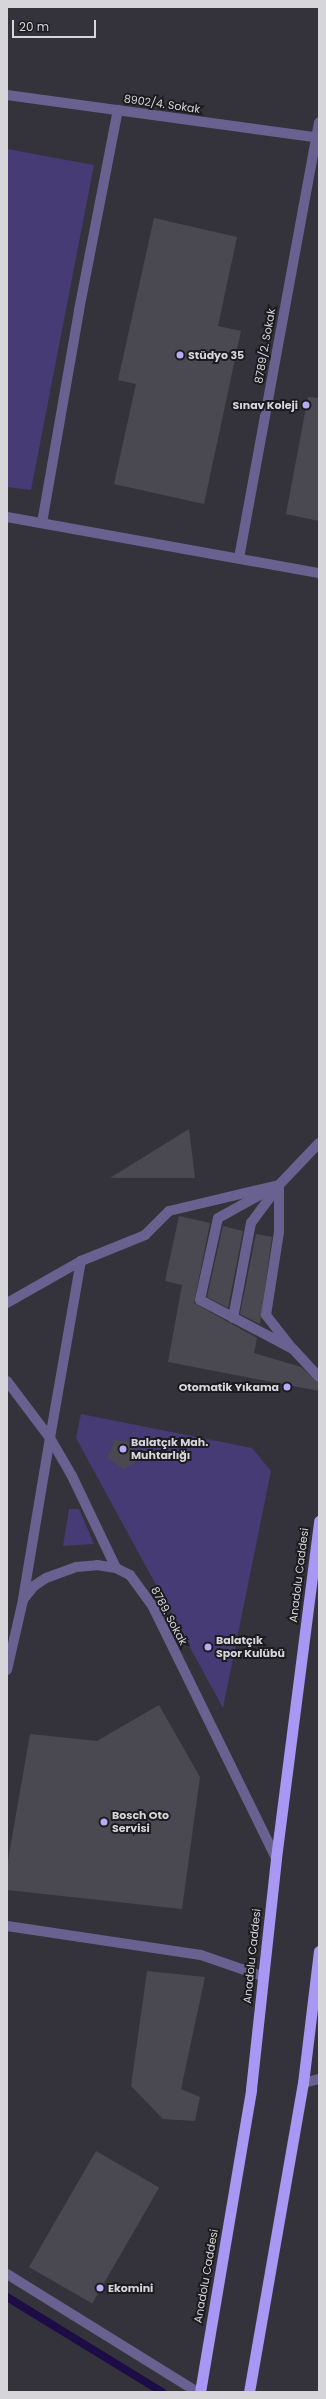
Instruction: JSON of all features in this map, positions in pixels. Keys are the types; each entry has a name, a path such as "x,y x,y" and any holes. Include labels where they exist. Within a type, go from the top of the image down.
{"highway":[{"name":"Anadolu Caddesi","path":"200,2392 251,2089 262,1976 276,1858 319,1521"},
{"path":"249,2392 303,2083 319,1950"}],"street":[{"name":"8902/4. Sokak","path":"7,95 317,138"},
{"path":"42,523 79,310 118,110"},
{"path":"317,138 319,122"},
{"name":"8789/2. Sokak","path":"239,558 317,138"},
{"path":"7,517 319,572"},
{"path":"233,1318 251,1223 280,1185 319,1143"},
{"path":"7,1303 81,1261 145,1235 169,1211 280,1185"},
{"path":"280,1185 218,1218 200,1300 293,1350"},
{"path":"280,1185 279,1232 266,1315 293,1350 319,1377"},
{"path":"7,1670 23,1600 81,1261"},
{"path":"7,1381 50,1438 72,1476 116,1568"},
{"path":"23,1600 34,1586 59,1572 97,1565 116,1568"},
{"name":"8789. Sokak","path":"116,1568 130,1575 153,1607 276,1858"},
{"path":"7,1926 201,1955 262,1976"},
{"path":"303,2083 319,2079"},
{"path":"7,2274 197,2392"}],"shaded area":[{"path":"7,149 94,165 31,490 7,487"},
{"path":"81,1414 252,1448 271,1471 223,1708 76,1438"},
{"path":"69,1509 79,1509 94,1544 63,1546"}],"building":[{"name":"Stüdyo 35","path":"154,218 237,237 218,326 241,331 204,504 114,484 136,384 118,380"},
{"path":"308,397 319,398 319,521 286,514"},
{"path":"189,1129 195,1178 110,1178"},
{"path":"179,1216 210,1223 194,1303 257,1338 254,1353 301,1367 319,1383 319,1391 168,1362 182,1285 165,1281"},
{"path":"223,1226 243,1231 228,1308 207,1297"},
{"path":"256,1234 272,1237 260,1324 240,1314"},
{"name":"Balatçık Mah. Muhtarlığı","path":"115,1440 132,1442 138,1461 123,1469 107,1457"},
{"name":"Bosch Oto Servisi","path":"159,1705 200,1777 182,1909 7,1890 7,1866 30,1734 97,1741"},
{"path":"147,1971 205,1977 181,2089 200,2097 195,2121 163,2119 131,2086"},
{"path":"96,2151 159,2188 92,2304 29,2267"}],"waterway":[{"path":"7,2297 162,2392"}],"place":[{"name":"Stüdyo 35","path":"180,355"},
{"name":"Sınav Koleji","path":"306,405"},
{"name":"Otomatik Yıkama","path":"287,1387"},
{"name":"Balatçık Mah. Muhtarlığı","path":"123,1449"},
{"name":"Balatçık Spor Kulübü","path":"208,1647"},
{"name":"Bosch Oto Servisi","path":"104,1822"},
{"name":"Ekomini","path":"100,2288"}]}
